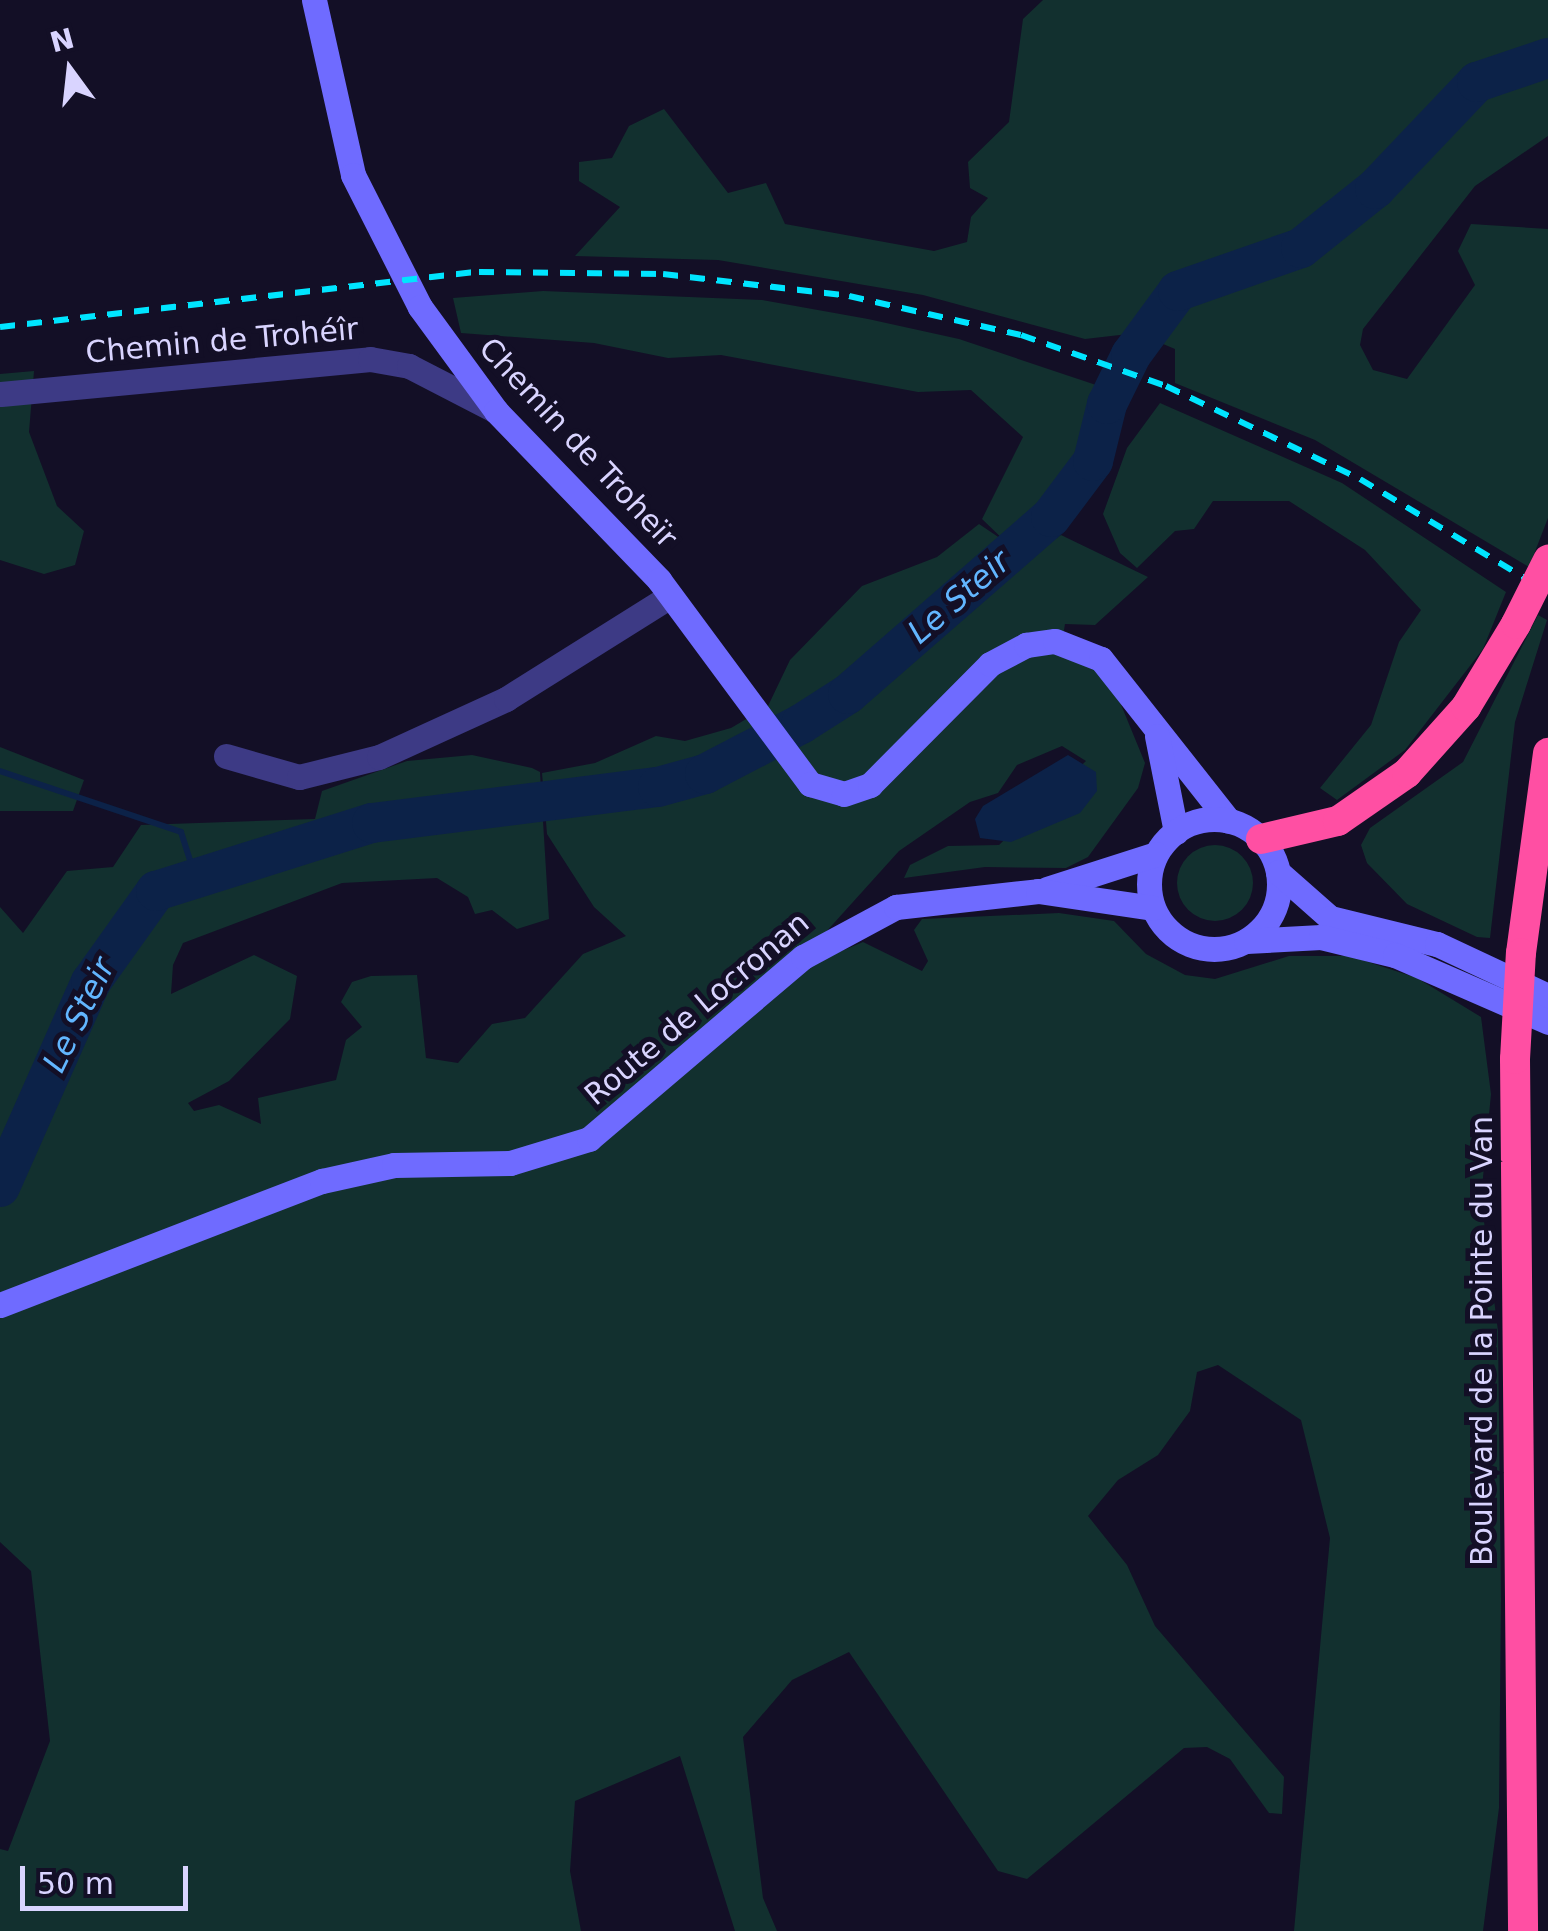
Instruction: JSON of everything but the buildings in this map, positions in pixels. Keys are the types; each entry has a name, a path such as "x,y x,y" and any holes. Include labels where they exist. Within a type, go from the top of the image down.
{"highway":[{"path":"1261,839 1338,821 1407,773 1466,708 1516,624 1548,560"},
{"name":"Boulevard de la Pointe du Van","path":"1523,1931 1515,1060 1522,953 1548,753"}],"street":[{"name":"Chemin de Troheïr","path":"314,0 360,194 420,307 496,410 670,596 797,769 828,793 870,785 972,679 1039,642 1069,644 1101,659 1229,821"},
{"name":"Chemin de Trohéîr","path":"1,394 370,359 409,366 496,410"},
{"name":"Chemin de Troheïr","path":"226,756 299,777 380,757 506,699 670,596"},
{"name":"Chemin de Troheïr","path":"1152,722 1170,774 1176,832"},
{"path":"1548,996 1437,944 1330,918 1278,872 1261,839 1229,821 1176,832 1156,854 1148,880 1152,908 1195,947 1321,937 1395,955 1548,1022"},
{"name":"Route de Locronan","path":"1038,891 1156,854"},
{"path":"1246,940 1275,908 1278,872"},
{"name":"Route de Locronan","path":"0,1304 322,1181 394,1165 510,1163 564,1150 616,1122 771,983 861,921 932,898 1038,891 1152,908"}],"green space":[{"path":"1043,0 1548,0 1548,136 1475,186 1363,329 1360,345 1373,370 1407,379 1475,285 1458,251 1471,224 1548,229 1548,518 1529,567 1315,440 1175,383 1175,349 1137,333 1085,339 923,295 718,260 575,256 620,207 579,181 579,162 612,158 629,126 664,109 728,193 766,183 785,224 934,251 967,242 971,217 988,198 970,188 968,162 1009,122 1023,19"},
{"path":"543,291 762,300 959,339 1108,389 1076,457 1009,545 982,519 1023,437 971,390 918,392 721,355 668,358 594,343 461,333 453,298"},
{"path":"34,371 29,432 57,506 84,531 75,565 44,574 0,560 0,374"},
{"path":"1160,403 1342,483 1506,592 1483,649 1405,750 1337,800 1320,788 1371,725 1399,642 1421,610 1365,550 1289,501 1213,501 1194,529 1175,531 1137,568 1120,553 1103,514 1127,448"},
{"path":"979,524 1028,557 1061,535 1148,577 1095,625 1065,624 1063,636 1034,655 1064,650 1089,658 1115,690 1145,763 1138,788 1088,857 1066,868 985,867 904,878 910,865 948,846 999,845 1086,761 1062,746 1017,765 998,793 970,802 899,851 825,933 808,965 863,942 922,971 928,961 914,930 922,919 1059,913 1114,921 1146,954 1185,975 1215,979 1289,956 1350,956 1417,978 1481,1017 1491,1094 1481,1198 1498,1331 1501,1599 1499,1808 1483,1931 1294,1931 1330,1538 1301,1420 1218,1365 1197,1372 1190,1411 1158,1455 1118,1480 1088,1516 1127,1565 1155,1626 1284,1777 1282,1814 1269,1813 1230,1759 1207,1747 1184,1748 1027,1879 998,1871 849,1652 792,1680 743,1737 763,1898 777,1931 735,1931 680,1756 575,1801 570,1871 581,1931 0,1931 0,1849 8,1851 50,1741 31,1571 0,1542 0,907 23,933 67,871 113,867 141,825 315,819 322,791 407,761 472,755 532,768 540,772 549,919 517,929 492,910 475,914 468,897 437,878 342,883 183,943 173,965 171,994 254,955 297,976 290,1019 229,1081 188,1103 194,1111 219,1105 261,1124 258,1098 336,1080 346,1040 362,1027 341,1002 352,982 371,976 417,975 426,1058 458,1063 492,1024 525,1018 583,954 626,936 594,907 547,834 542,773 595,763 656,736 685,741 731,728 768,706 790,660 862,586 937,557"},
{"path":"1538,615 1547,620 1515,722 1490,938 1477,937 1407,904 1367,863 1361,845 1370,828 1463,762"},
{"path":"0,747 84,780 73,811 0,811"},
{"path":"1215,845 1242,856 1253,883 1242,910 1215,921 1188,910 1177,883 1188,856"}],"water":[{"path":"1068,755 1096,772 1097,791 1080,813 1011,842 980,838 975,819 983,806"}],"waterway":[{"name":"Le Steir","path":"0,1187 91,982 156,891 372,823 658,787 705,774 801,724 848,694 1051,517 1093,461 1107,404 1131,355 1178,291 1301,248 1375,189 1477,82 1548,58"},
{"name":"Le Steir","path":"0,771 181,832 196,879"}],"railway":[{"path":"0,327 479,272 663,274 849,296 1021,335 1166,386 1360,479 1548,592"}]}
